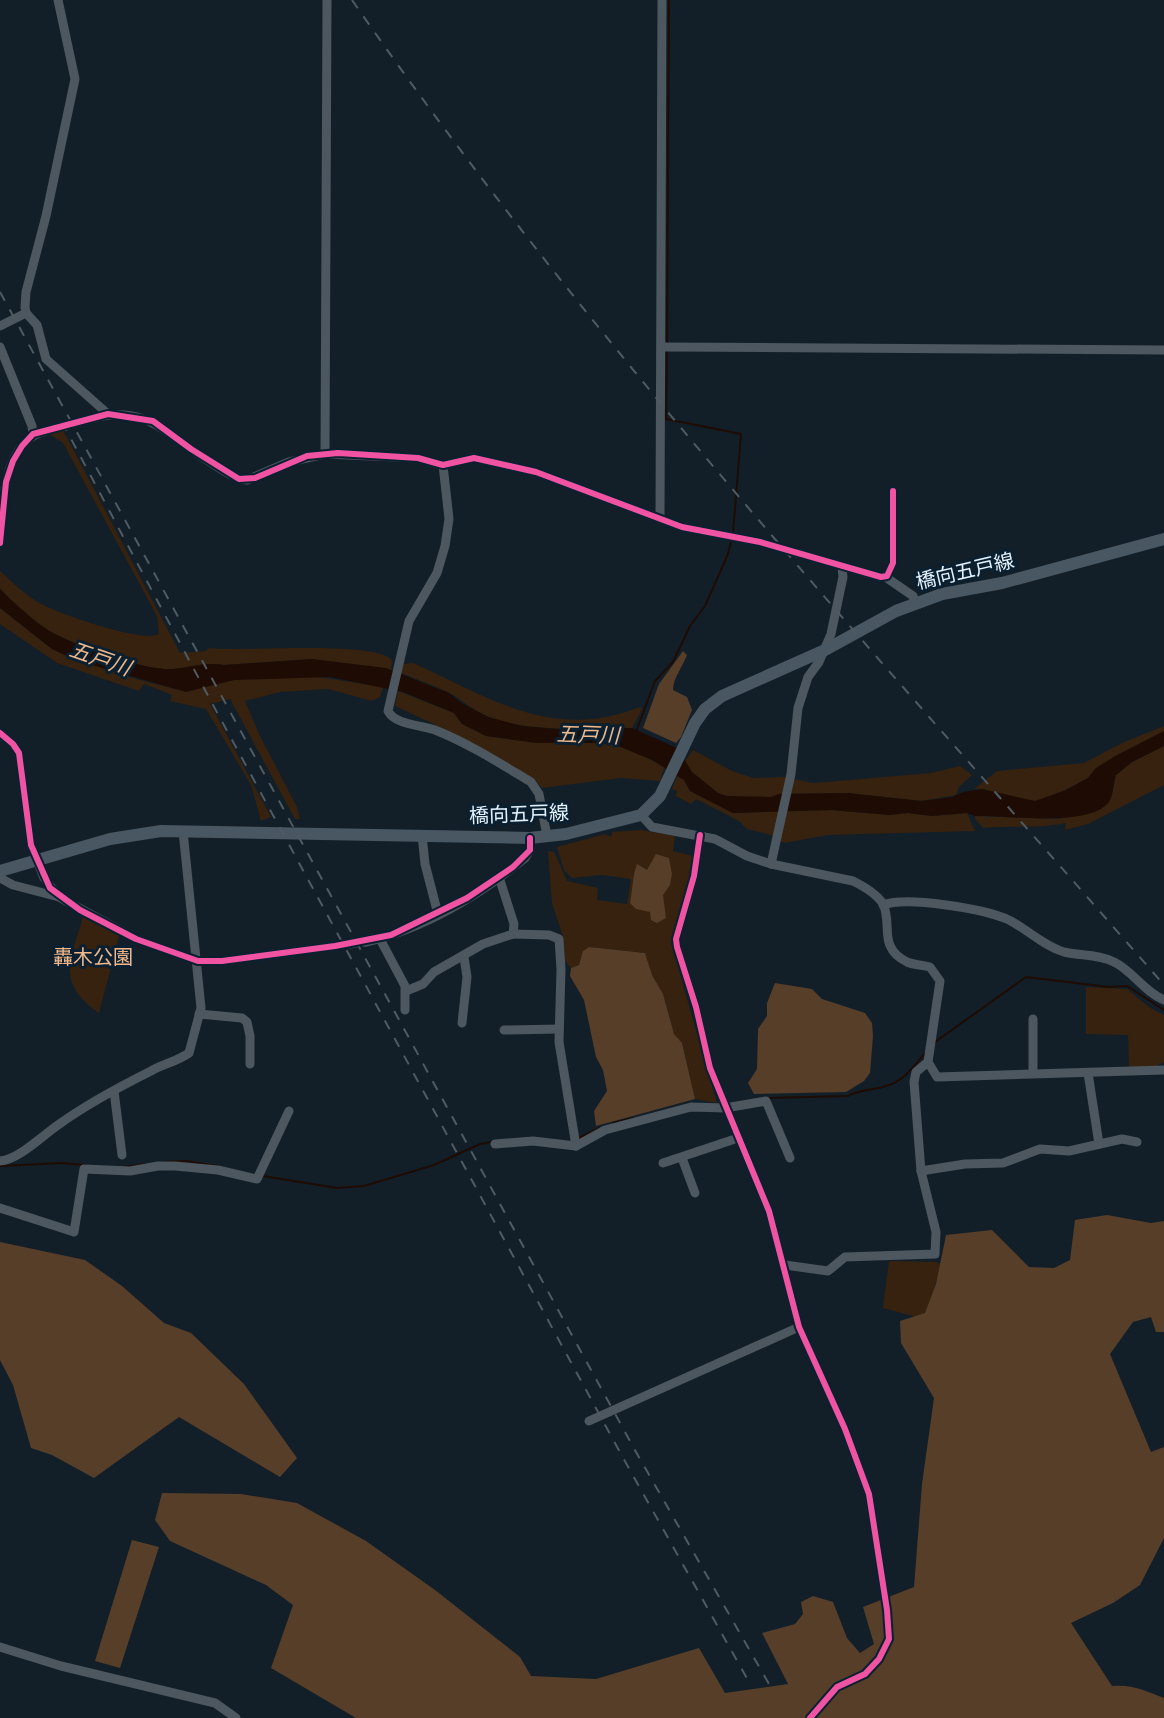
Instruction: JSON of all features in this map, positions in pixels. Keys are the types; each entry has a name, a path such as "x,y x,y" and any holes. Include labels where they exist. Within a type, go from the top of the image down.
{"main road":[{"name":"橋向五戸線","path":"0,871 126,835 183,831 530,838 605,825 641,815 652,805 664,788 695,723 705,709 722,696 825,650 915,602 1043,572 1164,539"}],"street":[{"path":"58,0 75,79 46,216 26,292 26,313 38,325 46,359 108,414"},
{"path":"325,454 327,0"},
{"path":"660,519 662,0"},
{"path":"0,326 26,313"},
{"path":"0,347 33,434"},
{"path":"662,347 1164,350"},
{"path":"86,420 108,414 153,421 226,473 247,480 289,462 325,454 418,458 443,465 468,459 496,462 557,480 682,527 760,542 869,575 884,576 913,596 915,602"},
{"path":"0,543 3,498 10,469 22,446 33,434 46,431"},
{"path":"443,465 449,519 445,546 437,573 409,621 388,704 390,716 435,730 531,782 539,794 547,836"},
{"path":"884,576 892,569 893,563 893,491"},
{"path":"771,864 791,774 798,708 808,677 825,650 831,634 843,577 842,567"},
{"path":"0,733 13,744 19,753 31,845 47,883 59,897"},
{"path":"641,815 652,827 715,839 747,856 771,864 853,881 865,887 883,905 887,937 896,955 909,963 930,968 940,981 928,1062 933,1074 942,1079 1033,1073 1164,1070"},
{"path":"0,1161 10,1160 20,1155 31,1143 75,1112 189,1053 200,1014 198,961 183,831"},
{"path":"423,836 425,864 438,914"},
{"path":"700,836 694,876 676,939 710,1068 769,1211 785,1265 799,1327 845,1429 870,1494 887,1610 889,1639 879,1659 866,1674 837,1687 810,1718"},
{"path":"366,942 380,939 438,914 499,877 525,858 530,850 530,838"},
{"path":"499,877 514,924 513,934"},
{"path":"0,878 13,885 59,897 136,939 198,961 222,961 335,946"},
{"path":"883,905 905,901 978,911 1006,919 1053,947 1115,962 1156,997 1164,1000"},
{"path":"406,991 423,984 434,972 464,957 483,944 513,934 549,935 559,939 561,1062 576,1146"},
{"path":"380,939 406,991 405,1010"},
{"path":"462,1023 467,977 464,957"},
{"path":"200,1014 242,1018 247,1022 250,1036 250,1064"},
{"path":"1033,1019 1033,1073"},
{"path":"504,1030 559,1029"},
{"path":"785,1265 828,1271 845,1257 935,1254 936,1232 921,1171 914,1082 916,1072 928,1062"},
{"path":"1088,1073 1099,1144"},
{"path":"114,1091 122,1155"},
{"path":"495,1144 533,1141 576,1146 605,1130 691,1107 725,1108 766,1101 790,1158"},
{"path":"0,1208 74,1232 84,1169 130,1171 158,1166 176,1166 218,1170 257,1179 289,1111"},
{"path":"663,1163 738,1138"},
{"path":"921,1171 965,1164 1003,1162 1040,1149 1069,1151 1122,1139 1137,1142"},
{"path":"682,1158 695,1193"},
{"path":"589,1421 799,1327"},
{"path":"0,1647 61,1666 215,1703 237,1718"}],"green space":[{"path":"63,430 180,653 206,651 209,648 361,650 381,654 392,660 391,670 312,659 209,664 164,669 136,664 101,653 67,640 42,626 0,589 0,571 31,598 60,612 136,635 159,634 157,616 63,443 51,435 52,431"},
{"path":"0,608 52,649 121,675 175,689 234,680 312,676 383,687 380,697 372,701 328,689 280,692 245,701 260,736 297,807 300,819 295,819 230,699 210,704 271,817 261,821 251,785 206,709 170,701 172,695 144,684 139,691 57,663 0,624"},
{"path":"413,663 496,702 550,718 578,720 608,717 640,707 642,709 632,728 523,726 487,716 448,692 401,673 403,664"},
{"path":"398,691 454,713 462,724 486,736 537,743 601,743 633,750 664,767 660,781 621,778 542,788 534,779 438,726 395,706"},
{"path":"1164,726 1164,731 1096,768 1088,778 1048,799 1024,800 974,789 997,771 1084,763 1122,743"},
{"path":"1164,746 1164,785 1088,824 1065,830 1066,823 983,828 975,819 975,816 1059,819 1112,793 1116,775 1132,762"},
{"path":"693,750 732,771 754,778 785,777 813,783 931,773 960,766 972,775 959,787 956,795 921,801 848,793 779,794 771,797 743,798 718,793 692,772 685,761"},
{"path":"677,776 684,780 690,791 733,813 831,810 932,816 967,813 975,831 828,835 784,843 771,835 747,829 739,821 696,799 691,804 676,796 677,791 672,789"},
{"path":"641,830 675,836 673,851 693,856 683,904 671,943 717,1103 695,1099 682,1043 674,1034 663,994 652,975 645,953 589,947 583,952 579,965 571,968 565,961 563,936 552,903 548,851 554,852 567,881 598,888 597,900 627,904 631,879 602,875 572,878 564,870 557,847 605,834 611,837 612,832"},
{"name":"轟木公園","path":"83,917 119,936 99,1013 85,1002 71,980 71,958"},
{"path":"1086,987 1127,989 1150,1008 1164,1015 1164,1062 1154,1067 1129,1068 1128,1035 1086,1034"},
{"path":"889,1261 937,1262 941,1265 927,1314 921,1318 883,1308"}],"shaded area":[{"path":"683,651 687,655 676,677 673,690 687,697 692,710 681,737 676,743 643,728 659,684"},
{"path":"656,854 669,858 672,874 670,885 663,895 666,918 657,923 651,920 650,912 636,909 630,903 637,864 647,870"},
{"path":"589,947 645,953 652,975 663,994 674,1034 682,1043 695,1099 596,1126 594,1111 607,1091 603,1070 596,1057 584,1000 570,976 571,968 579,965 583,951"},
{"path":"775,983 812,989 822,999 865,1013 872,1023 873,1036 870,1073 864,1081 846,1092 754,1094 748,1083 757,1069 758,1029 767,1016 767,1003"},
{"path":"1107,1215 1151,1223 1164,1221 1164,1332 1156,1332 1151,1317 1133,1322 1110,1354 1151,1452 1164,1447 1164,1538 1140,1585 1113,1603 1071,1623 1112,1686 1132,1687 1164,1698 1164,1718 356,1718 271,1668 293,1605 266,1585 170,1541 155,1520 162,1493 241,1494 297,1503 366,1541 435,1590 520,1657 531,1676 596,1679 699,1648 725,1693 788,1684 762,1633 795,1624 803,1614 801,1602 813,1596 833,1602 847,1638 860,1653 874,1644 863,1607 914,1587 922,1484 934,1398 901,1343 900,1321 925,1313 936,1284 946,1235 992,1230 1029,1267 1054,1268 1070,1260 1075,1220"},
{"path":"0,1242 85,1260 122,1286 164,1323 191,1333 244,1384 297,1458 280,1477 179,1417 94,1478 52,1455 31,1448 13,1385 0,1360"},
{"path":"132,1540 159,1547 120,1668 95,1661"}],"water":[{"name":"五戸川","path":"0,589 15,604 53,633 101,653 136,664 172,669 209,664 312,659 386,668 449,693 488,717 523,726 569,730 632,728 677,748 692,772 718,793 727,796 771,797 779,794 848,793 921,801 952,797 963,792 982,789 1035,801 1066,790 1088,778 1096,768 1117,755 1164,731 1164,746 1132,762 1116,775 1112,796 1109,802 1099,810 1066,818 975,816 967,813 932,816 908,813 889,815 832,810 733,813 690,791 684,780 652,760 618,746 601,743 537,743 486,736 462,724 454,713 403,692 330,677 234,680 186,692 75,660 52,649 0,608"}],"waterway":[{"path":"667,345 669,0"},
{"path":"667,351 666,419 741,434 733,533"},
{"path":"636,732 655,681 673,662 690,626 705,606 728,554 732,538"},
{"path":"935,1042 1026,977 1109,987 1127,986 1164,1010"},
{"path":"769,1098 848,1096 884,1087 895,1083 905,1075 927,1051"},
{"path":"613,1123 633,1118"},
{"path":"577,1139 599,1128"},
{"path":"263,1176 337,1188 364,1186 434,1165 480,1144 491,1142"},
{"path":"163,1162 186,1161 223,1167"},
{"path":"0,1166 62,1163 86,1165"},
{"path":"124,1167 145,1164"}],"tunnel":[{"path":"46,431 86,420"},
{"path":"335,946 366,942"}],"railway":[{"path":"352,0 445,130 642,381 849,625 1164,985"},
{"path":"0,292 636,1452 769,1684"},
{"path":"62,422 213,705 622,1456 749,1682"}],"cycle path":[{"path":"0,543 6,482 13,461 22,446 33,434 108,414 153,421 191,449 239,479 255,478 307,456 338,453 418,458 443,465 474,458 536,472 682,527 760,542 881,577 887,576 893,563 893,491"},
{"path":"0,733 13,744 19,753 31,845 50,888 80,910 136,939 198,961 222,961 335,946 391,935 467,898 513,867 530,850 530,838"},
{"path":"700,835 694,876 676,939 677,947 696,1007 710,1068 769,1211 799,1327 845,1429 869,1494 887,1610 889,1639 879,1659 865,1674 837,1687 810,1718"}]}
